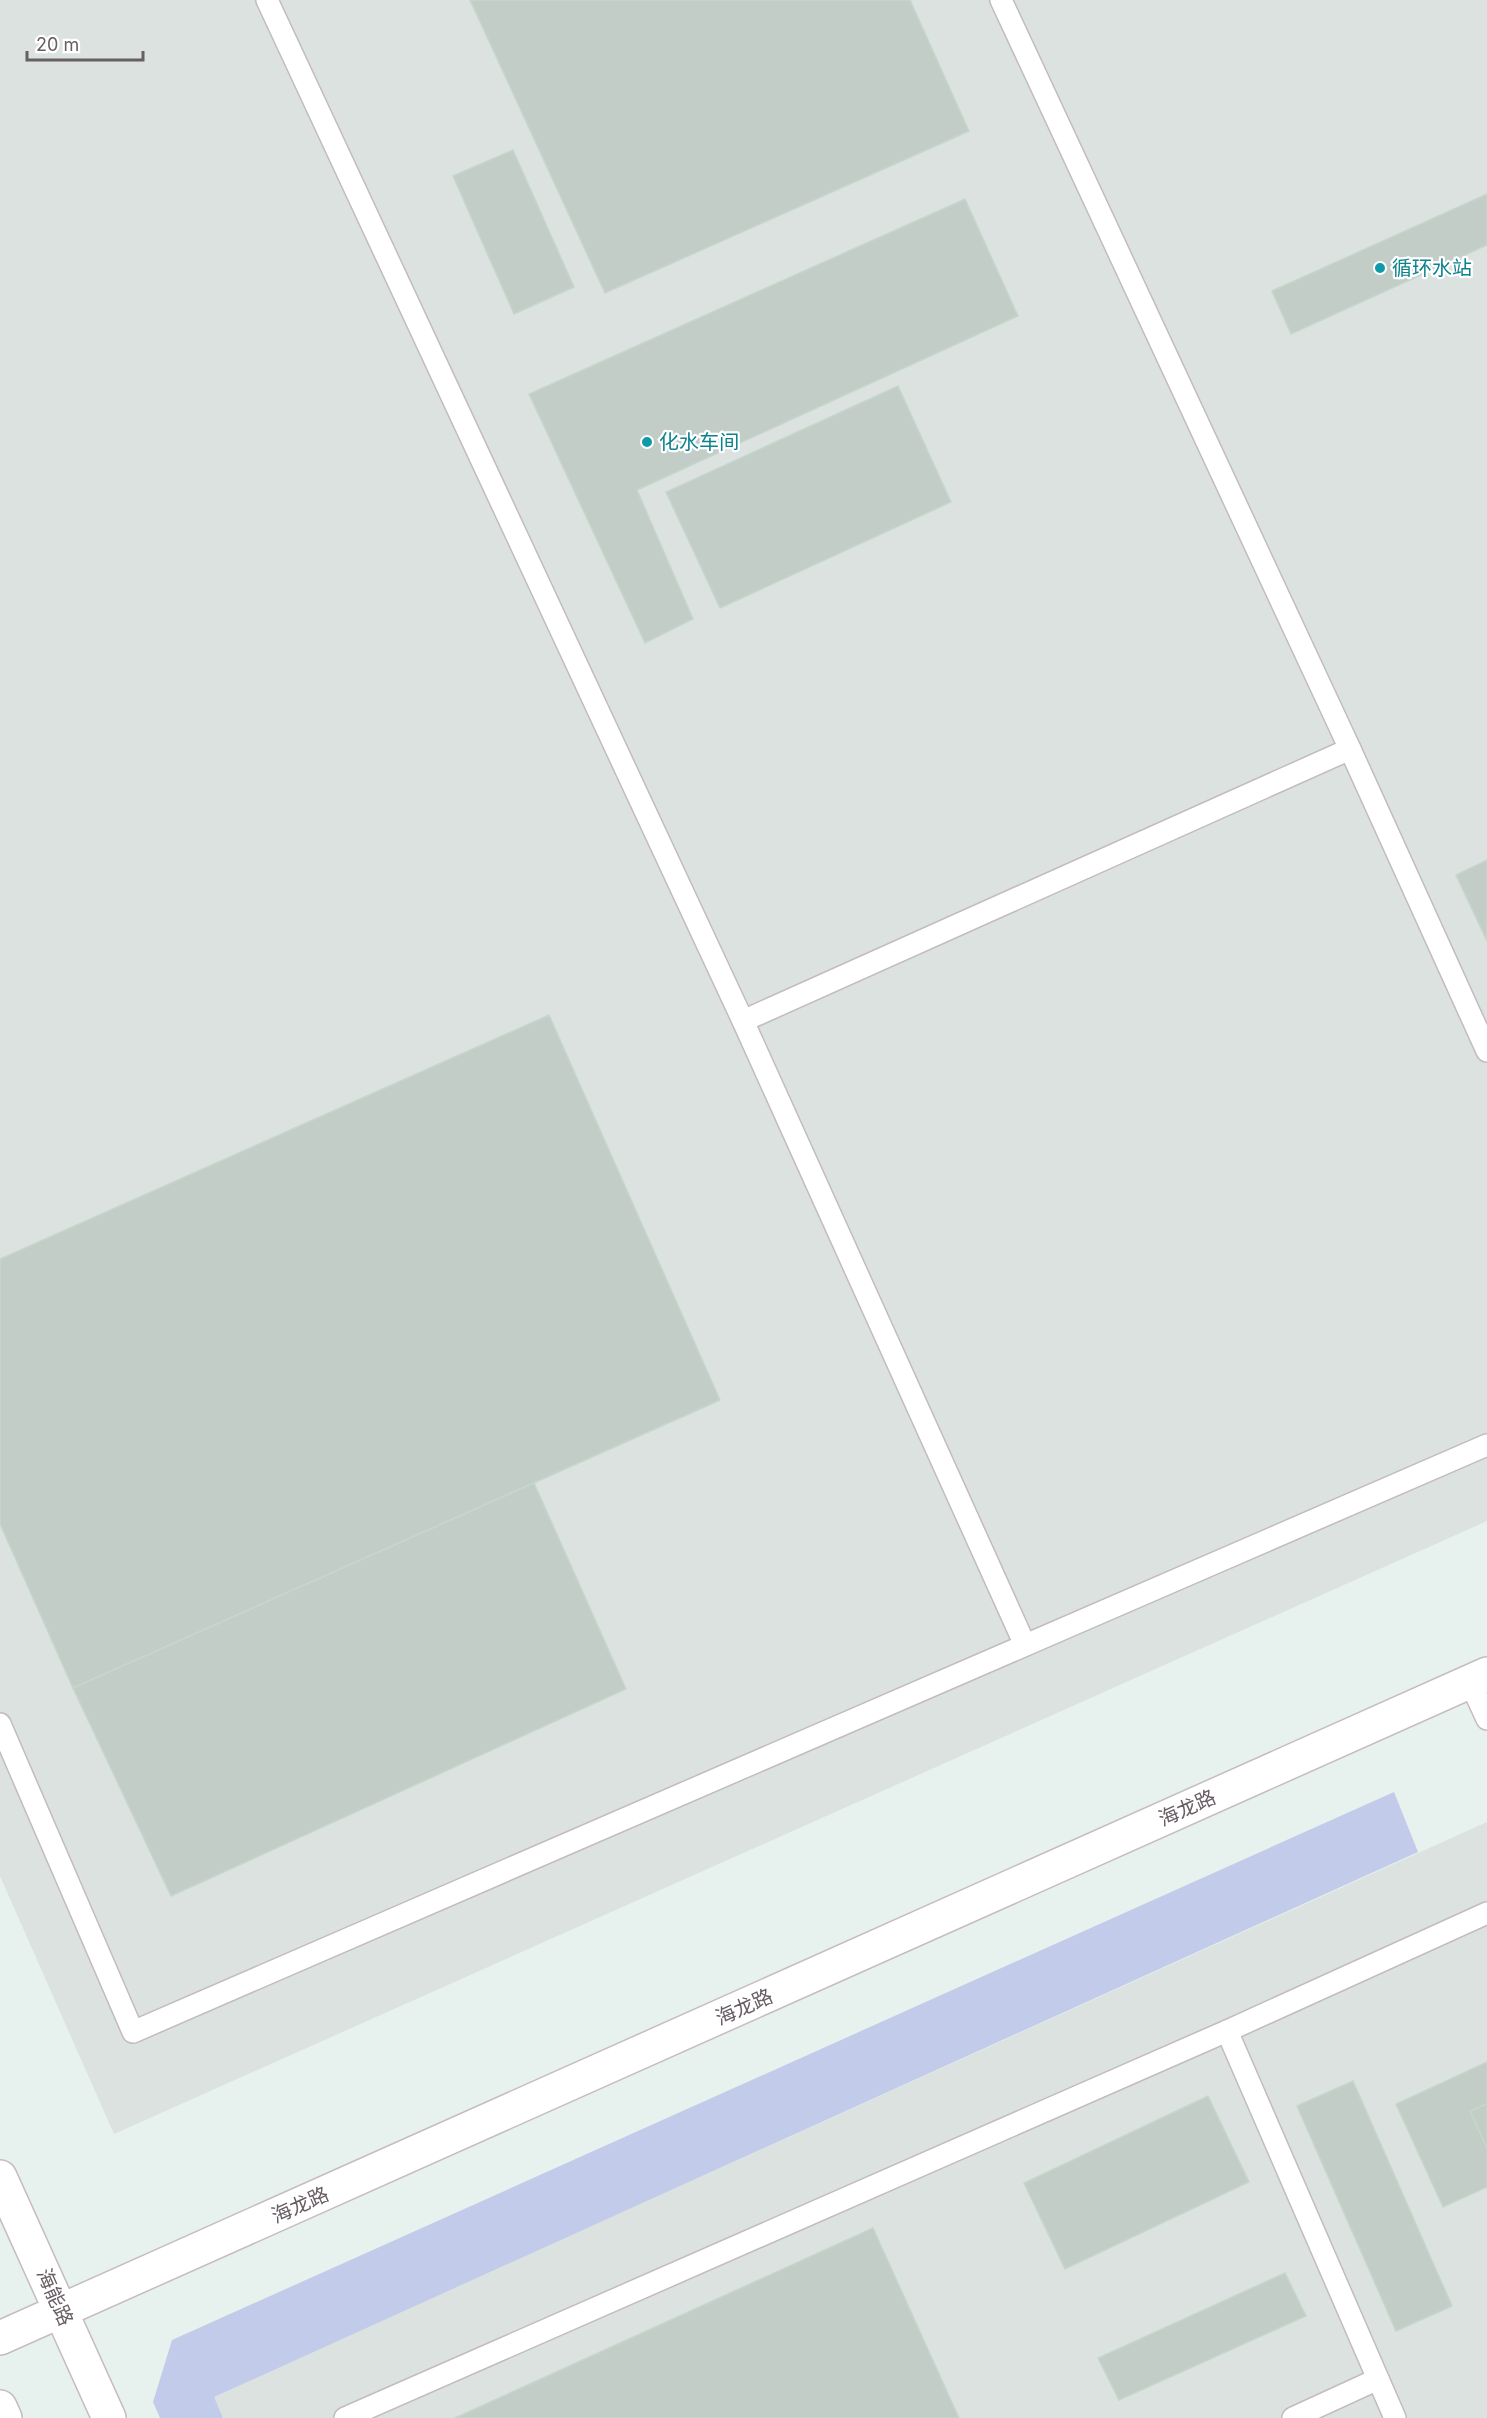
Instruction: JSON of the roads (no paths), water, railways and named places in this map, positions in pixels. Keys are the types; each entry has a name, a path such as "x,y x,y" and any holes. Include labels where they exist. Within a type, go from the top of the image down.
{"street":[{"name":"海龙路","path":"0,2338 1478,1678"},
{"name":"海能路","path":"0,2177 109,2418"},
{"path":"0,2407 5,2418"}],"lane":[{"path":"267,0 743,1021 1025,1646"},
{"path":"1001,0 1350,749 1487,1051"},
{"path":"743,1021 1350,749"},
{"path":"0,1724 133,2032 1487,1445"},
{"path":"1478,1678 1487,1719"},
{"path":"345,2418 1227,2031 1487,1913"},
{"path":"1227,2031 1395,2418"},
{"path":"1293,2418 1378,2379"}],"place":[{"name":"循环水站","path":"1380,268"},
{"name":"化水车间","path":"647,442"}]}
